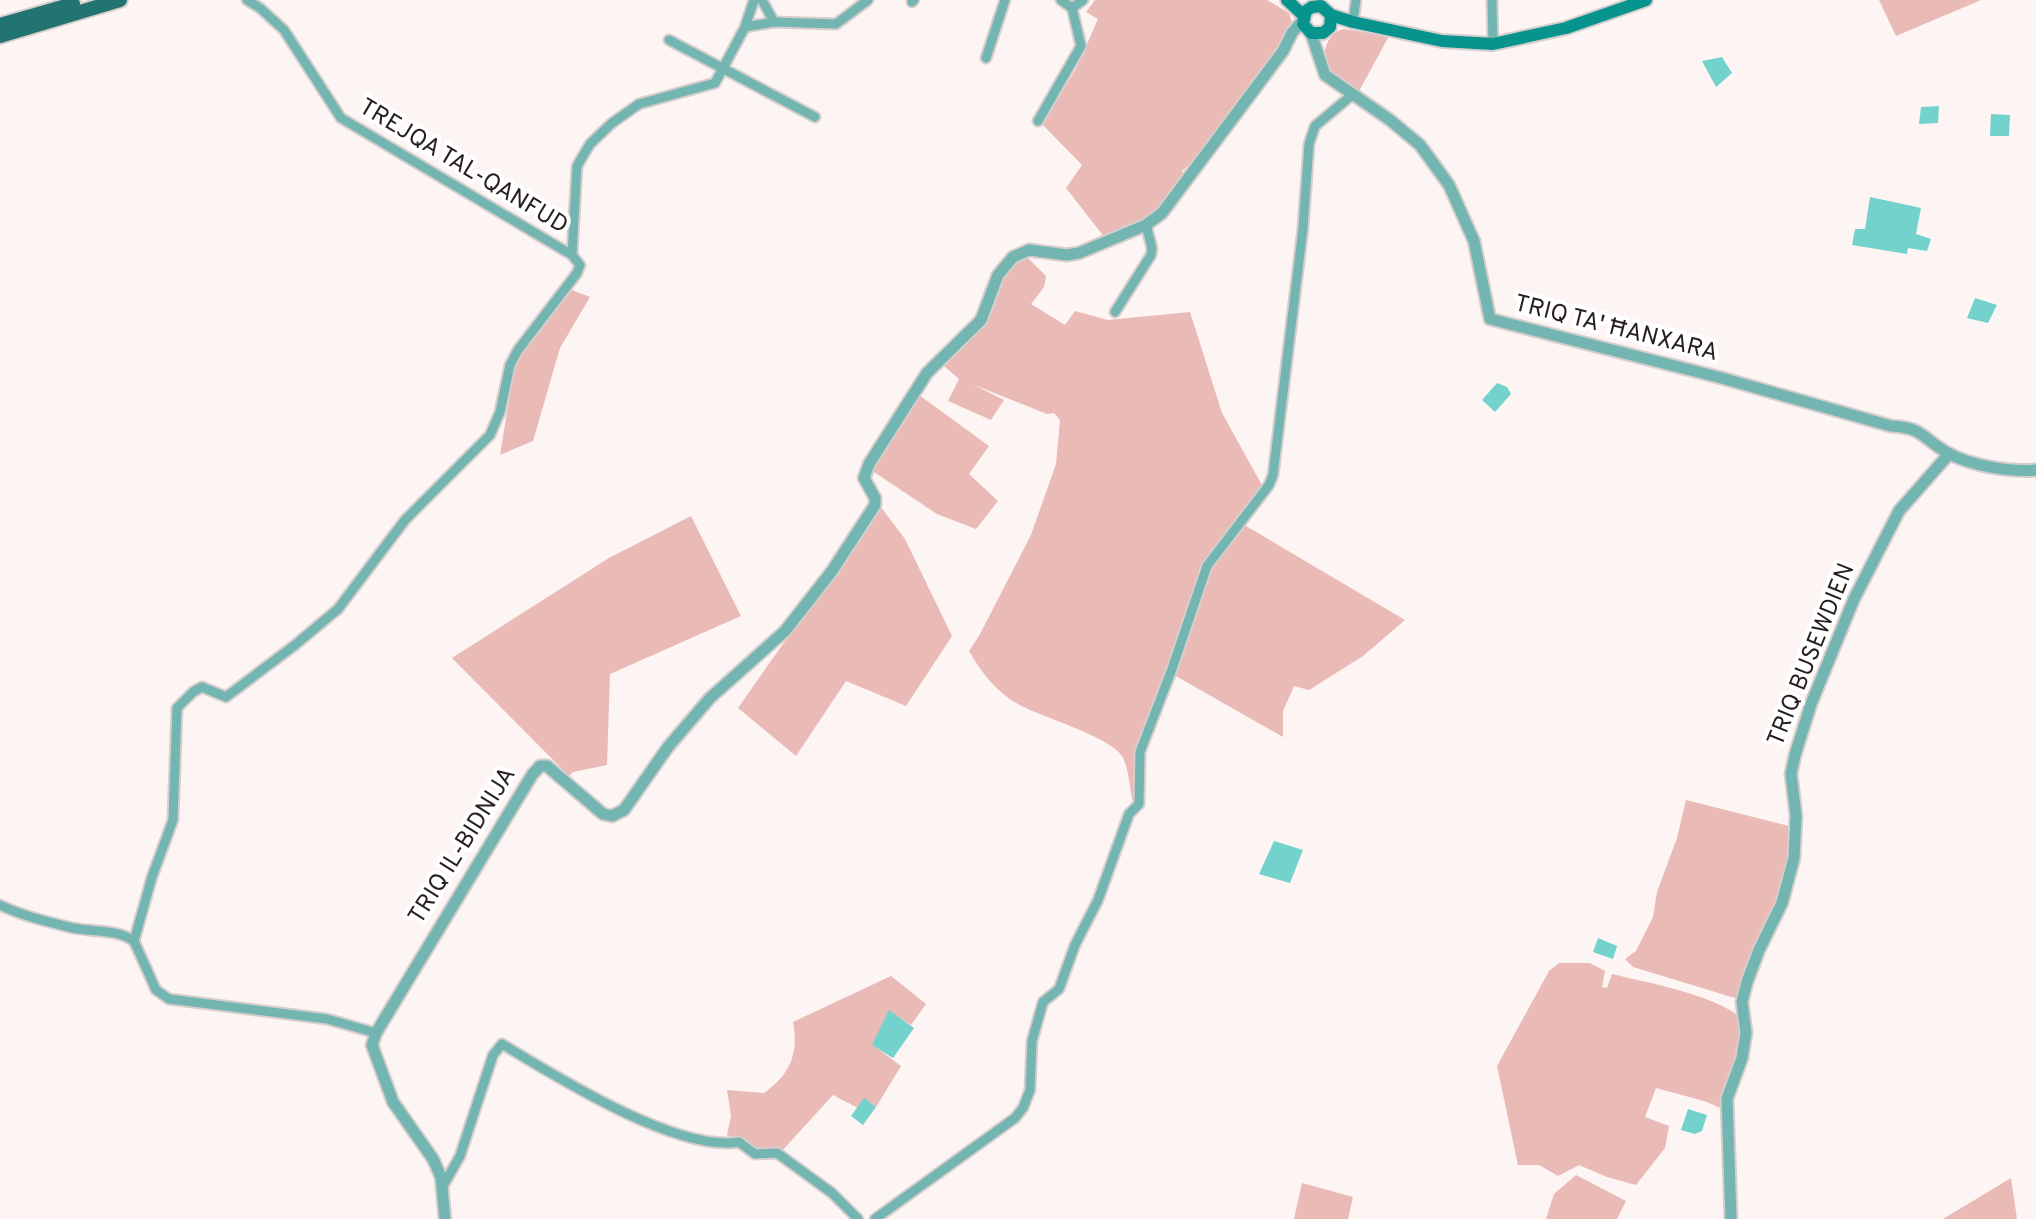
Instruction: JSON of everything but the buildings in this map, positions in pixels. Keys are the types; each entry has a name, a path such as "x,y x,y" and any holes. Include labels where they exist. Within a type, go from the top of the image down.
{"main road":[{"path":"0,25 91,0"},
{"path":"0,36 120,0"},
{"path":"1287,0 1306,25 1319,34 1329,24 1353,22 1442,41 1493,44 1566,28 1646,0"},
{"path":"1306,25 1310,3 1325,8 1329,24"}],"street":[{"name":"TREJQA TAL-QANFUD","path":"247,0 284,30 341,118 572,255"},
{"path":"445,1219 443,1186 433,1159 393,1102 372,1045 376,1033 327,1019 169,999 156,990 134,941 152,877 173,820 177,708 202,687 226,697 331,616 405,520 490,435 500,412 510,365 580,265 572,255 577,166 590,144 639,104 715,83 745,27 754,0"},
{"path":"762,0 774,22"},
{"path":"745,27 774,22 836,24 868,0"},
{"path":"986,58 1005,0"},
{"path":"1038,121 1081,46 1072,8 1061,0"},
{"path":"1072,8 1083,0"},
{"path":"1353,22 1356,0"},
{"path":"1492,0 1493,44"},
{"path":"1317,57 1329,24"},
{"name":"TRIQ IL-BIDNIJA","path":"376,1033 536,769 547,766 603,814 618,814 631,802 668,747 710,698 766,650 795,619 874,508 875,498 864,478 873,456 927,373 981,320 998,275 1006,264 1029,250 1067,255 1079,253 1146,225 1168,206 1283,51 1306,25"},
{"name":"TRIQ TA' ĦANXARA","path":"1306,25 1325,75 1420,145 1449,185 1474,241 1490,319 1733,381 1891,426 1913,428 1949,454"},
{"path":"669,40 815,117"},
{"path":"875,1219 1015,1118 1027,1098 1031,1085 1032,1041 1043,1002 1059,989 1075,945 1098,900 1129,814 1139,804 1140,752 1207,566 1269,485 1273,475 1303,228 1309,144 1315,126 1352,95"},
{"path":"1115,312 1151,255 1146,225"},
{"path":"1949,454 1975,463 2036,470"},
{"name":"TRIQ BUSEWDIEN","path":"1731,1219 1727,1099 1742,1058 1746,1033 1742,1002 1747,982 1782,903 1791,871 1796,816 1791,774 1795,755 1811,704 1854,599 1899,511 1949,454"},
{"path":"0,905 60,924 119,934 134,941"},
{"path":"443,1186 460,1156 493,1055 502,1044 573,1087 658,1126 692,1138 725,1144 739,1142 755,1154 777,1153 832,1193 858,1219"}],"shaded area":[{"path":"1095,0 1267,0 1289,13 1293,26 1194,161 1182,171 1184,179 1175,191 1149,214 1105,238 1066,188 1082,165 1042,124 1076,69 1098,19 1086,12"},
{"path":"1879,0 1981,0 1896,36"},
{"path":"1343,29 1389,36 1358,93 1334,76 1325,61 1328,41"},
{"path":"1028,258 1046,276 1044,287 1031,304 1065,325 1075,311 1108,320 1190,312 1222,413 1263,487 1205,565 1137,753 1133,804 1126,767 1115,749 1104,741 1010,699 990,681 969,651 1031,535 1056,464 1060,420 1054,413 1047,414 972,384 1004,400 991,420 948,401 959,379 944,366 991,313 1009,268"},
{"path":"572,290 590,297 560,348 533,441 500,455 516,358"},
{"path":"919,395 989,446 969,474 998,501 976,529 937,514 871,470"},
{"path":"880,506 905,539 952,636 906,706 846,681 796,756 738,708"},
{"path":"691,516 741,616 610,674 607,765 573,772 569,776 452,658 609,558"},
{"path":"1241,523 1405,620 1363,656 1309,690 1294,686 1283,711 1283,737 1174,675 1209,569"},
{"path":"1686,800 1793,827 1789,866 1738,999 1633,967 1625,959 1636,951 1653,917 1657,892 1677,838"},
{"path":"1559,963 1590,963 1605,971 1602,987 1607,988 1612,974 1697,996 1742,1018 1744,1038 1723,1109 1656,1088 1645,1117 1669,1126 1665,1148 1636,1185 1579,1165 1558,1176 1539,1165 1518,1165 1497,1066 1549,971"},
{"path":"891,976 926,1004 911,1025 889,1011 873,1045 901,1066 876,1107 864,1099 858,1108 833,1095 781,1152 761,1151 727,1135 731,1116 727,1090 764,1093 773,1086 786,1071 793,1054 793,1022"},
{"path":"1576,1175 1626,1201 1617,1219 1546,1219 1554,1194"},
{"path":"2011,1178 2017,1219 1943,1219"},
{"path":"1302,1183 1353,1197 1348,1219 1294,1219"}],"water":[{"path":"1722,57 1732,73 1716,87 1702,61"},
{"path":"1939,106 1938,123 1919,124 1921,107"},
{"path":"1991,114 2010,115 2009,136 1990,136"},
{"path":"1870,197 1921,208 1916,234 1931,239 1927,251 1908,248 1907,254 1852,245 1855,229 1865,229"},
{"path":"1975,298 1997,305 1988,323 1967,318"},
{"path":"1497,383 1507,387 1511,394 1495,412 1482,400"},
{"path":"1274,841 1303,850 1290,883 1259,874"},
{"path":"1598,938 1617,946 1613,959 1593,952"},
{"path":"889,1010 914,1028 893,1058 872,1045"},
{"path":"864,1098 876,1107 863,1125 851,1116"},
{"path":"1688,1109 1707,1115 1702,1131 1695,1134 1681,1130"}]}
